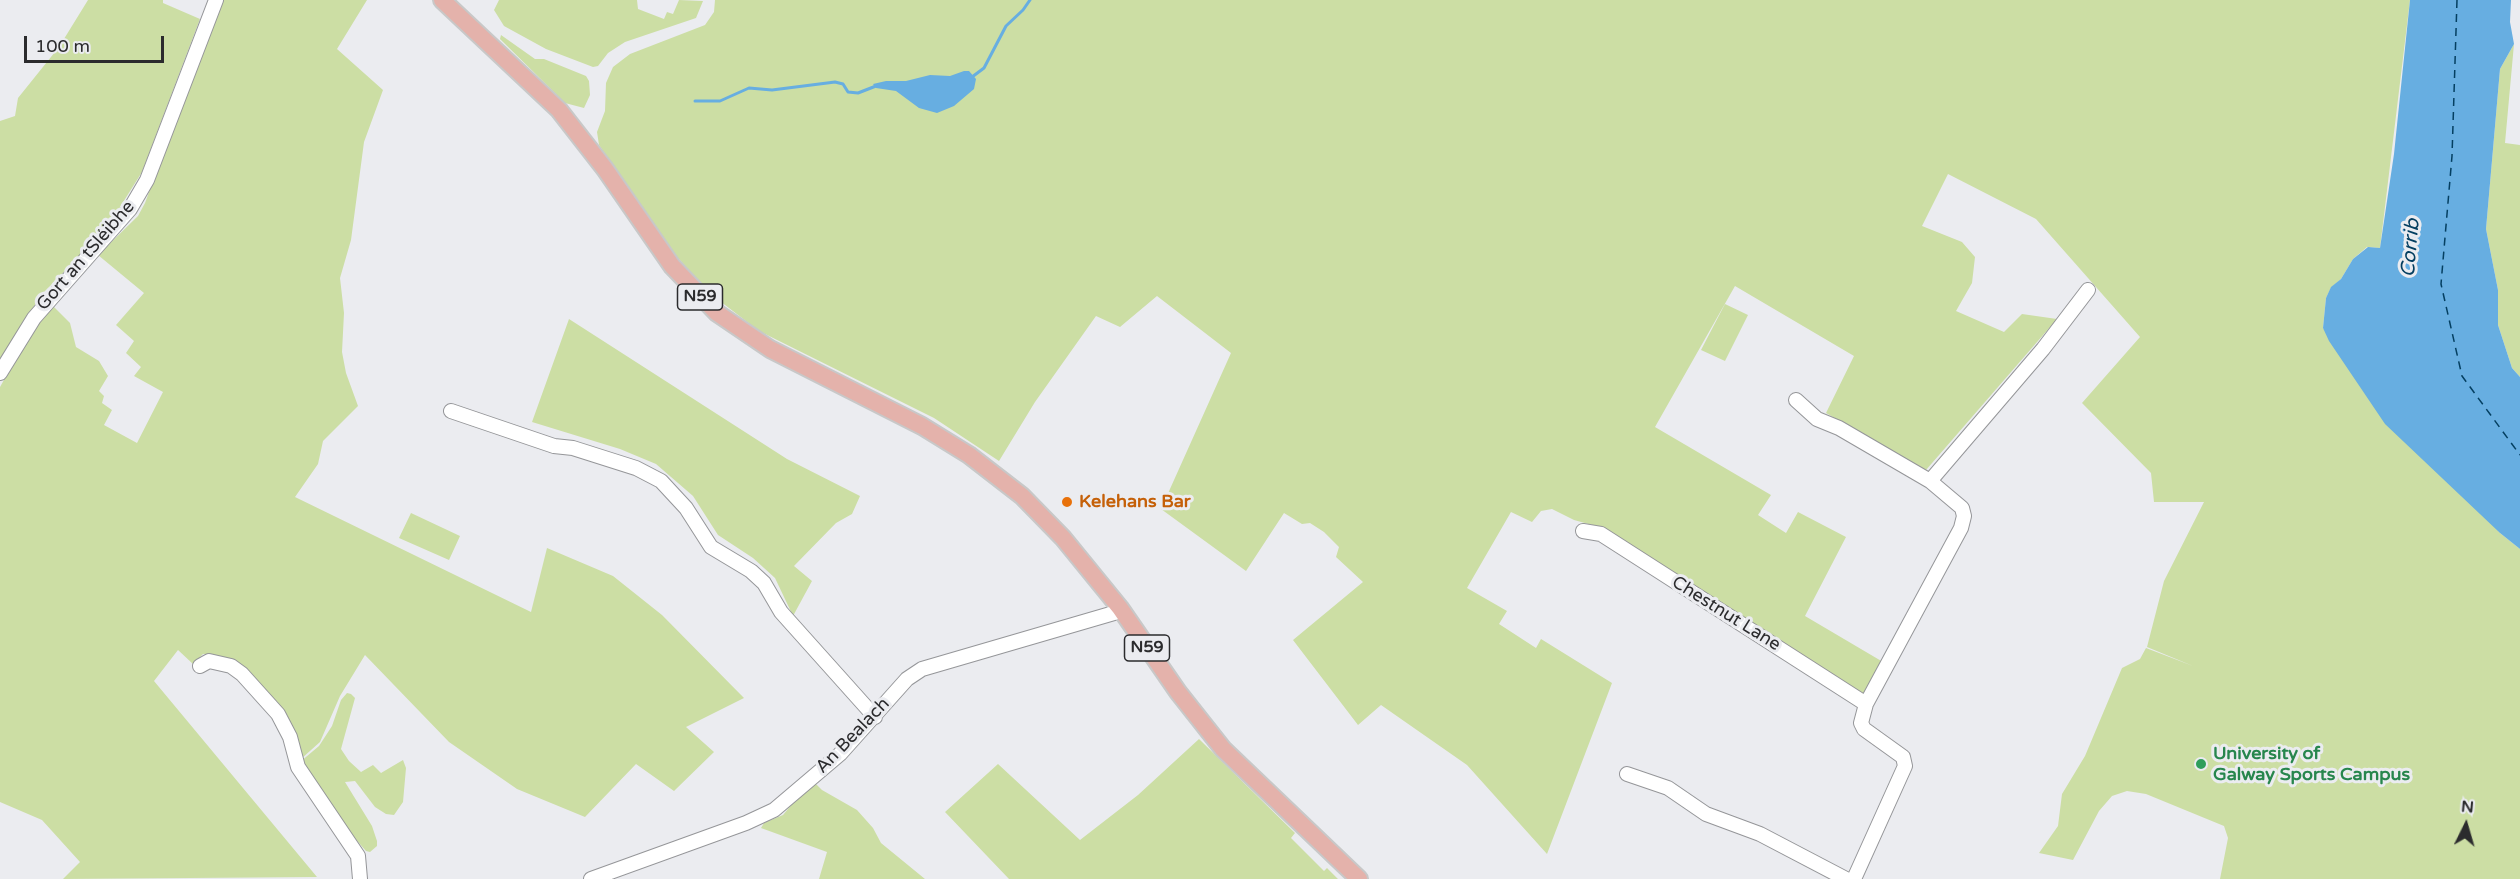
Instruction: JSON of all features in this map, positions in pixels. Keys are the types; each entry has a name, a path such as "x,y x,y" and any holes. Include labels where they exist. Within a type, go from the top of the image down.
{"main road":[{"name":"N59","path":"442,0 559,110 605,169 672,266 711,308 735,327 770,349 927,429 969,455 1016,491 1050,524 1120,608 1178,692 1223,748 1359,879"}],"street":[{"name":"Gort an tSléibhe","path":"0,373 34,318 130,209 147,180 216,0"},
{"path":"1930,481 2043,349 2088,290"},
{"path":"1796,400 1817,419 1839,428 1930,481 1962,508 1964,516 1961,528 1866,704 1861,723 1864,729 1903,757 1905,762 1854,879"},
{"path":"451,411 554,446 573,448 636,468 661,481 686,508 711,547 751,571 764,583 781,612 875,717"},
{"name":"Chestnut Lane","path":"1583,531 1601,534 1866,704"},
{"name":"An Bealach","path":"591,879 746,823 774,810 833,759 875,717 907,679 922,669 1114,613 1120,608"},
{"path":"200,666 209,661 231,666 242,674 279,714 290,737 298,767 358,856 360,879"},
{"path":"1627,774 1668,788 1706,814 1760,834 1846,879"}],"green space":[{"path":"88,0 163,0 163,3 200,19 142,172 105,231 42,294 0,359 0,121 15,116 18,98 59,47"},
{"path":"220,0 367,0 337,49 383,90 364,142 351,240 340,278 344,313 342,352 346,373 358,406 323,441 318,464 295,497 531,612 547,548 613,576 662,615 744,698 686,727 714,752 674,791 636,764 585,817 517,789 449,742 365,655 340,696 320,742 301,759 296,735 287,715 248,671 238,663 212,654 203,654 193,664 178,650 154,681 317,877 63,879 80,862 42,820 0,802 0,387 32,330 51,304 70,323 76,347 99,361 108,376 99,391 104,396 102,403 112,410 104,425 137,443 163,392 134,376 141,367 126,353 134,341 116,325 144,293 98,255 138,216 145,203"},
{"path":"499,0 637,0 638,9 664,19 667,12 673,14 679,0 703,1 696,18 625,42 608,53 598,66 593,67 546,49 504,26 494,10"},
{"path":"715,0 2410,0 2380,248 2367,247 2353,259 2341,279 2331,288 2326,298 2323,328 2500,533 2520,549 2520,879 2220,879 2228,838 2224,826 2146,794 2127,791 2112,796 2099,811 2073,860 2039,853 2058,826 2062,794 2085,756 2122,668 2140,659 2146,648 2193,666 2147,647 2164,581 2204,502 2154,502 2151,473 2082,403 2140,337 2036,219 1948,174 1922,226 1962,242 1975,257 1972,283 1956,311 2004,332 2022,314 2057,319 1926,470 1826,413 1854,356 1735,286 1655,427 1771,495 1758,515 1786,533 1798,512 1846,537 1805,616 1883,662 1864,694 1603,528 1574,520 1552,509 1541,511 1532,522 1511,512 1467,588 1507,611 1499,624 1536,648 1541,639 1612,683 1547,854 1467,765 1381,705 1358,725 1293,640 1363,582 1336,557 1339,547 1324,532 1310,523 1302,524 1284,513 1246,571 1161,509 1231,353 1157,296 1120,327 1096,316 1035,402 999,461 934,418 759,331 712,295 677,257 652,223 599,145 597,132 605,111 606,83 613,67 630,54 705,25 714,12"},
{"path":"501,35 535,59 544,59 586,76 589,81 590,95 584,108 565,103 500,39"},
{"path":"2514,44 2505,143 2520,145 2520,377 2512,368 2498,325 2498,290 2486,229 2500,69"},
{"path":"1725,304 1748,315 1725,361 1701,350"},
{"path":"569,319 787,459 860,496 852,514 836,523 794,566 812,581 793,616 775,578 753,558 718,535 693,496 656,464 620,449 532,422"},
{"path":"411,513 460,536 449,560 399,538"},
{"path":"347,693 355,698 341,749 349,761 361,772 373,765 381,773 403,760 406,768 403,802 394,815 386,814 375,807 355,781 345,782 372,826 377,846 370,852 366,851 350,833 300,762 319,746 332,726 341,700"},
{"path":"1199,739 1295,833 1291,838 1324,871 1327,868 1338,879 1009,879 945,812 998,764 1080,840 1138,795"},
{"path":"815,783 822,790 857,810 873,828 881,843 925,879 819,879 827,852 761,828 764,823 783,815 807,786"}],"water":[{"name":"Corrib","path":"2410,0 2511,0 2510,22 2514,44 2500,69 2486,229 2498,290 2498,325 2512,368 2520,377 2520,549 2500,533 2385,424 2329,341 2323,328 2326,298 2331,287 2341,279 2353,259 2368,247 2380,248 2394,154"},
{"path":"969,71 976,79 974,89 954,106 937,113 919,108 896,91 876,88 873,84 886,81 906,81 930,75 950,76"}],"waterway":[{"path":"972,77 984,68 1006,26 1030,0"},
{"path":"695,101 720,101 749,88 772,90 835,82 843,84 848,92 858,93 876,86"}],"ferry route":[{"path":"2457,0 2452,156 2441,284 2462,376 2520,455"}],"place":[{"name":"Kelehans Bar","path":"1067,502"},
{"name":"University of Galway Sports Campus","path":"2201,764"}]}
